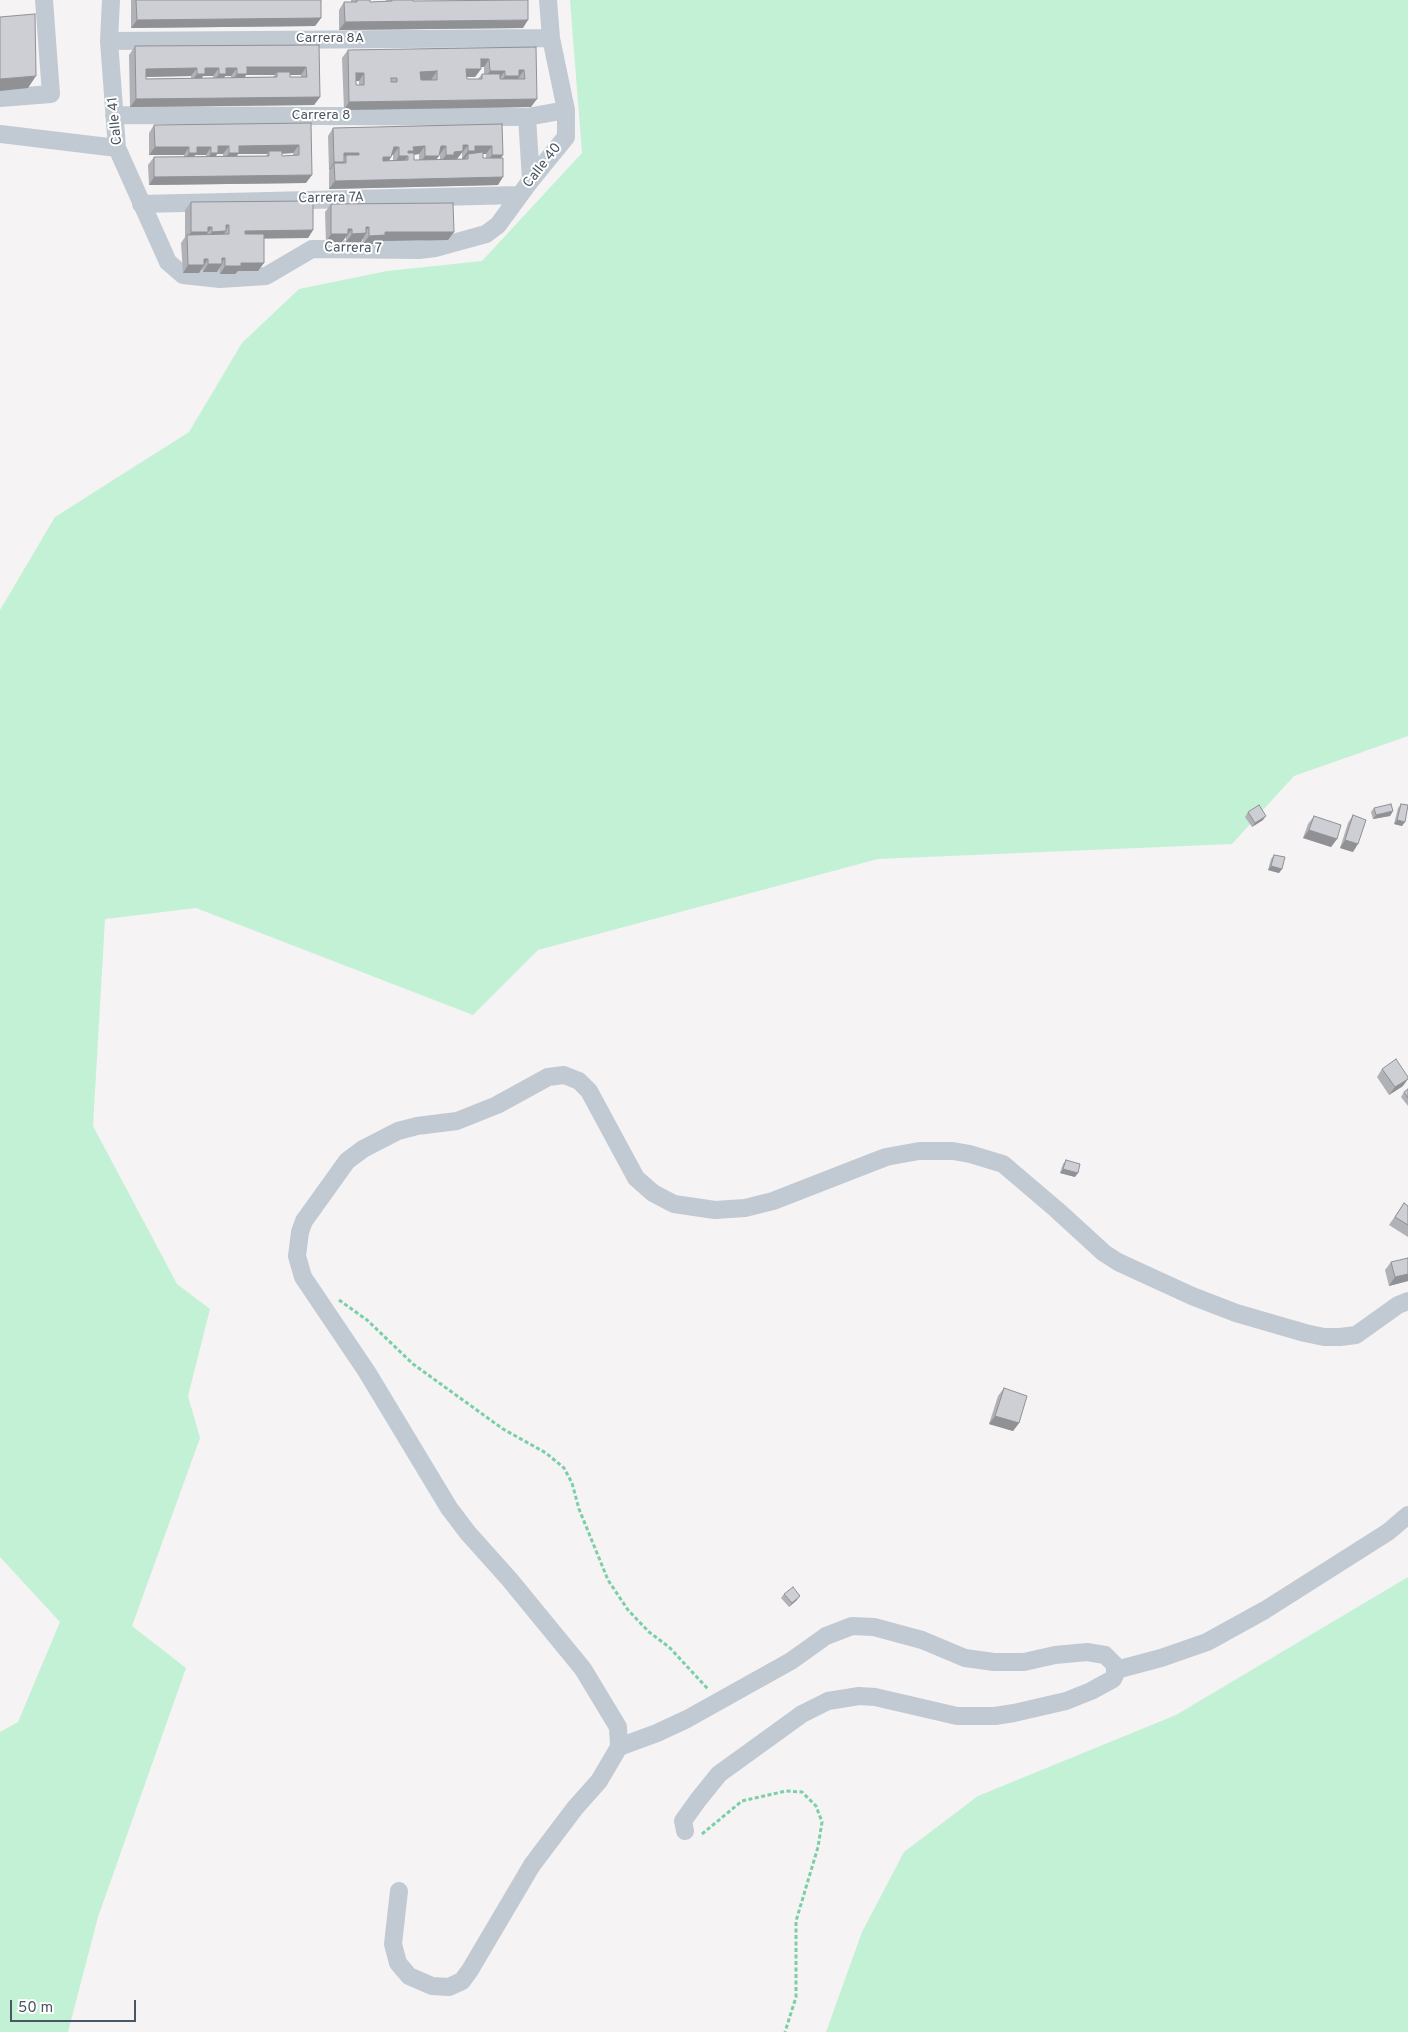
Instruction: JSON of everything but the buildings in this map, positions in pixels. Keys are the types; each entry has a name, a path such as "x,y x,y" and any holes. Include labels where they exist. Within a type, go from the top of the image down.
{"street":[{"path":"0,98 51,94 44,0"},
{"name":"Calle 41","path":"111,0 110,41 117,148 168,262"},
{"name":"Calle 40","path":"461,242 486,234 498,225 520,194 566,137 566,110 551,38 548,0"},
{"name":"Carrera 8A","path":"110,41 551,38"},
{"name":"Carrera 8","path":"114,115 527,117 566,110"},
{"path":"527,117 531,180"},
{"path":"0,134 117,148"},
{"name":"Carrera 7A","path":"141,204 520,194"},
{"name":"Carrera 7","path":"168,262 183,275 229,279 266,276 312,249 418,250 461,242"},
{"path":"399,1891 393,1944 398,1963 409,1976 432,1986 449,1987 462,1981 532,1865 564,1822 599,1781 619,1747 618,1727 583,1669 449,1508 367,1372 308,1287 298,1256 300,1232 304,1221 346,1160 362,1149 398,1132 437,1122 457,1121 498,1105 541,1080 556,1075 572,1078 589,1091 636,1178 652,1194 674,1204 715,1210 745,1208 773,1201 886,1157 919,1151 953,1151 1003,1164 1104,1253 1118,1262 1192,1296 1236,1313 1305,1333 1324,1337 1340,1337 1356,1334 1398,1305 1408,1301"},
{"path":"1116,1670 1161,1658 1207,1642 1264,1610 1380,1537 1408,1515"},
{"path":"619,1747 680,1723 791,1662 826,1636 852,1626 874,1627 912,1638 965,1658 994,1662 1024,1662 1056,1655 1087,1652 1109,1657 1115,1665 1116,1670 1113,1679 1066,1701 1041,1708 995,1716 957,1716 875,1697 859,1696 828,1702 802,1714 720,1774 683,1821 685,1831"}],"path":[{"path":"316,1298 330,1297 344,1302 367,1320 413,1364 503,1429 546,1453 564,1468 572,1483 582,1518 613,1588 628,1610 649,1632 669,1647 705,1684 718,1701"},
{"path":"685,1831 689,1839 698,1837 712,1823 742,1800 786,1791 802,1792 816,1806 822,1822 818,1847 796,1921 796,1997 784,2032"}],"green space":[{"path":"570,0 1408,0 1408,736 1294,776 1232,844 878,859 538,950 473,1015 196,908 105,919 93,1126 177,1284 210,1309 188,1396 200,1438 132,1626 186,1668 98,1917 68,2032 0,2032 0,1732 18,1722 60,1622 0,1557 0,610 55,517 189,432 242,343 299,289 387,271 482,261 582,153"},
{"path":"1408,1577 1408,2032 826,2032 862,1932 904,1852 978,1796 1176,1715"}]}
